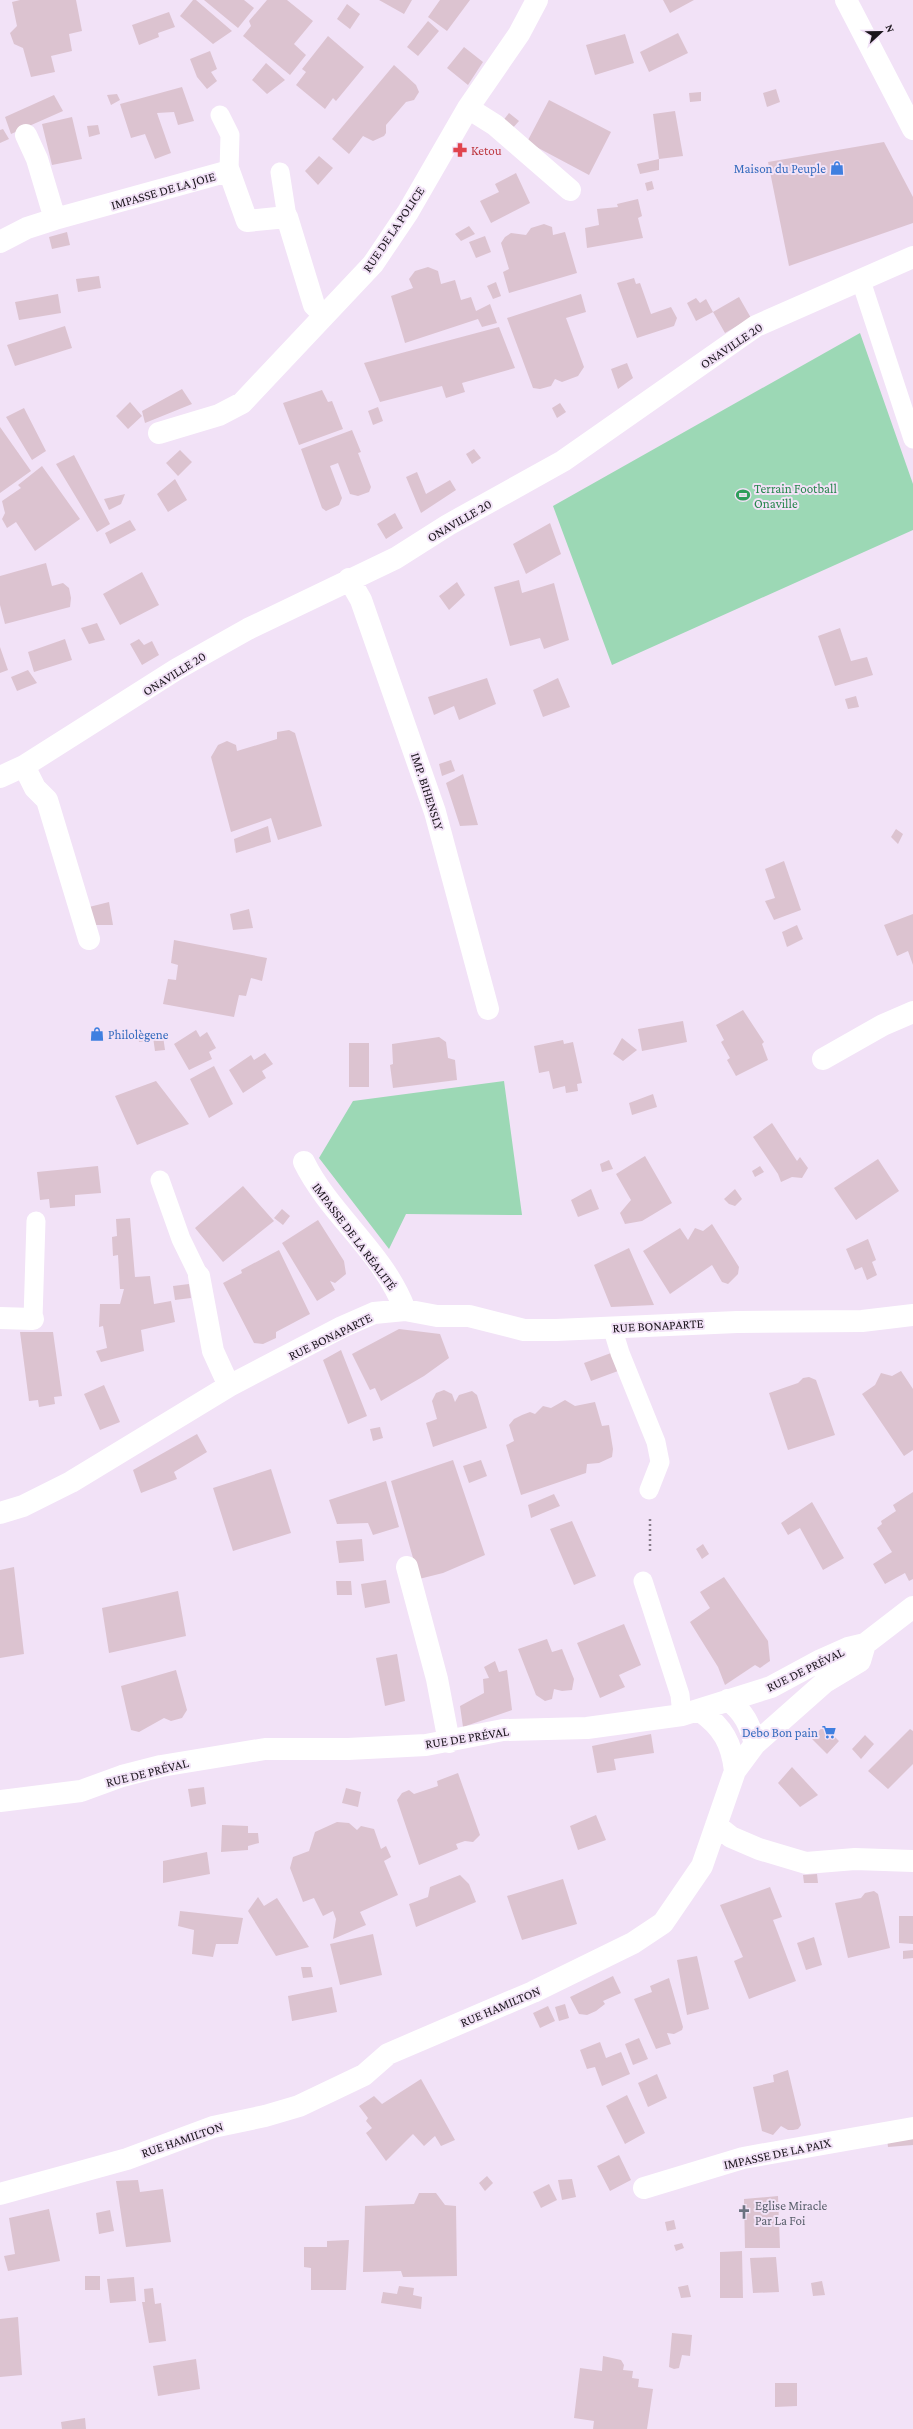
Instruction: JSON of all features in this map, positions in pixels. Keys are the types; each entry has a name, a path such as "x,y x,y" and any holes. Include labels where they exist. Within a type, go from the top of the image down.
{"street":[{"name":"RUE DE LA POLICE","path":"158,433 218,415 242,403 373,264 408,212 468,108 514,41 537,0"},
{"path":"846,0 913,129"},
{"path":"468,108 495,125 570,190"},
{"path":"26,135 37,159 55,219"},
{"name":"IMPASSE DE LA JOIE","path":"0,242 27,228 55,219 229,171 247,221 287,217"},
{"path":"287,217 314,305 324,315"},
{"name":"ONAVILLE 20","path":"0,778 24,766 177,669 248,629 396,558 448,525 563,461 756,326 913,257"},
{"name":"IMP. BIHENSLY","path":"350,579 361,600 435,812 488,1009"},
{"path":"24,766 35,788 47,800 89,939"},
{"path":"823,1059 883,1025 913,1012"},
{"name":"IMPASSE DE LA RÉALITÉ","path":"304,1162 314,1182 365,1245 398,1292 405,1310"},
{"path":"199,1276 212,1351 229,1386"},
{"name":"RUE BONAPARTE","path":"0,1513 24,1506 71,1482 229,1386 342,1327 374,1313 405,1310 437,1316 469,1316 524,1330 737,1322 862,1321 913,1315"},
{"path":"0,1318 33,1319"},
{"path":"407,1567 437,1679 449,1742"},
{"name":"RUE DE PRÉVAL","path":"0,1801 81,1792 122,1776 228,1754 265,1749 348,1749 449,1742 503,1730 587,1728 691,1713 771,1687 821,1660 848,1648 865,1644 913,1607"},
{"name":"RUE HAMILTON","path":"0,2194 127,2159 213,2127 266,2116 299,2106 364,2075 388,2054 534,1992 633,1943 663,1923 702,1866 735,1771 755,1744 825,1682 860,1661 865,1644"},
{"path":"728,1700 739,1708 750,1725 755,1744"},
{"path":"691,1713 715,1721 733,1751 735,1771"},
{"path":"716,1825 731,1837 759,1849 806,1863 856,1859 913,1861"},
{"name":"IMPASSE DE LA PAIX","path":"644,2188 743,2158 913,2128"}],"lane":[{"path":"220,115 230,135 229,171"},
{"path":"280,172 287,217"},
{"path":"861,281 913,440"},
{"path":"160,1180 181,1239 199,1276"},
{"path":"33,1319 36,1221"},
{"path":"612,1327 620,1353 656,1442 660,1462 649,1490"},
{"path":"643,1581 680,1695 691,1713"}],"path":[{"path":"643,1581 651,1551 649,1490"}],"green space":[{"name":"Terrain Football Onaville","path":"860,333 913,484 913,530 612,665 553,506"},
{"path":"504,1081 522,1215 406,1214 389,1249 319,1158 353,1101"}],"building":[{"path":"20,0 76,0 82,31 69,34 72,51 51,56 55,72 31,77 23,48 14,44 10,33 17,26 12,2"},
{"path":"193,0 196,0 232,31 213,44 180,16"},
{"path":"204,0 244,0 254,8 238,28"},
{"path":"267,0 287,0 313,21 294,44 306,55 290,75 243,36 251,26 249,21"},
{"path":"379,0 412,0 404,14"},
{"path":"440,0 470,0 447,31 428,17"},
{"path":"663,0 694,0 670,13"},
{"path":"347,4 360,14 350,29 337,19"},
{"path":"169,12 175,27 158,33 159,37 139,45 132,25"},
{"path":"428,21 439,31 418,56 407,47"},
{"path":"678,33 688,53 649,72 640,52"},
{"path":"625,34 634,63 595,75 586,45"},
{"path":"328,36 364,67 336,101 333,98 325,109 296,85 306,72 302,69"},
{"path":"464,47 483,62 468,85 447,68"},
{"path":"210,51 217,69 211,72 217,81 207,89 197,77 190,59"},
{"path":"266,63 285,80 267,94 252,80"},
{"path":"394,65 416,85 419,92 414,100 406,102 386,125 386,133 384,136 373,141 363,136 349,154 332,139"},
{"path":"182,87 194,121 178,125 174,112 157,113 171,153 155,159 145,134 131,138 120,104"},
{"path":"776,89 780,102 767,107 763,93"},
{"path":"701,92 701,101 690,102 689,93"},
{"path":"117,94 120,100 111,105 107,95"},
{"path":"54,95 63,111 11,134 5,117"},
{"path":"549,100 611,132 589,175 527,142"},
{"path":"675,111 683,156 659,159 653,114"},
{"path":"509,113 519,121 511,130 502,122"},
{"path":"72,117 82,159 52,165 42,124"},
{"path":"98,125 100,134 89,137 87,126"},
{"path":"3,129 9,139 0,143 0,130"},
{"path":"884,142 913,197 913,223 789,266 768,162"},
{"path":"319,156 333,168 318,185 305,171"},
{"path":"659,159 659,170 640,174 637,164"},
{"path":"516,173 530,203 491,223 480,201 499,192 495,184"},
{"path":"652,181 654,189 647,191 645,183"},
{"path":"638,199 642,216 638,218 643,238 587,248 585,228 599,225 597,209 618,207 617,204"},
{"path":"544,224 552,227 553,235 565,232 577,273 509,293 503,272 509,269 501,243 505,237 511,233 526,235 531,228"},
{"path":"469,226 475,234 461,241 455,234"},
{"path":"67,232 70,245 52,249 49,237"},
{"path":"485,236 491,252 476,258 469,242"},
{"path":"428,267 438,271 441,284 455,280 461,300 471,297 476,311 490,304 497,323 482,327 478,319 405,343 391,296 413,288 409,279 415,271"},
{"path":"99,276 101,288 78,292 76,279"},
{"path":"634,278 636,284 640,283 651,314 671,307 677,318 674,326 637,338 617,283"},
{"path":"496,282 501,296 493,299 487,286"},
{"path":"58,294 61,313 19,320 15,302"},
{"path":"581,294 586,312 566,318 584,367 578,376 562,382 555,379 551,386 540,389 533,388 507,318"},
{"path":"739,297 751,318 725,333 713,312"},
{"path":"696,298 700,303 706,299 713,312 696,321 687,303"},
{"path":"65,326 72,348 15,366 7,345"},
{"path":"499,327 515,368 462,383 465,392 446,398 442,386 380,402 364,363"},
{"path":"627,363 633,378 618,389 611,369"},
{"path":"182,389 192,404 145,423 142,411"},
{"path":"322,390 328,402 332,401 343,429 299,445 283,403"},
{"path":"130,402 142,416 128,429 116,416"},
{"path":"560,403 566,412 557,418 552,408"},
{"path":"378,407 383,421 373,425 368,411"},
{"path":"24,408 46,451 32,460 6,417"},
{"path":"0,427 31,471 0,493"},
{"path":"352,430 361,452 358,453 371,487 369,492 358,496 350,494 338,463 330,466 342,498 339,505 326,511 322,508 301,449"},
{"path":"474,449 481,458 472,464 466,454"},
{"path":"180,450 192,462 178,476 166,463"},
{"path":"74,455 110,524 97,532 56,464"},
{"path":"42,466 80,519 35,551 16,522 7,528 2,519 5,513 2,501 21,488 18,485"},
{"path":"417,472 426,494 450,480 456,490 421,513 406,477"},
{"path":"175,479 187,500 168,512 157,494"},
{"path":"125,494 121,504 109,510 104,499"},
{"path":"395,513 403,528 386,539 377,524"},
{"path":"130,520 136,530 110,544 105,533"},
{"path":"550,523 561,554 526,574 513,544"},
{"path":"46,563 52,586 63,583 69,588 71,598 70,607 5,624 0,605 0,576"},
{"path":"142,572 159,605 120,625 103,594"},
{"path":"519,580 522,593 554,583 569,640 544,649 540,638 510,646 494,587"},
{"path":"457,582 465,595 449,610 439,596"},
{"path":"97,623 105,640 89,644 81,628"},
{"path":"840,628 851,661 867,657 873,675 835,686 818,636"},
{"path":"65,639 72,660 34,672 28,652"},
{"path":"139,639 144,645 152,641 159,655 142,665 130,644"},
{"path":"0,647 8,670 0,673"},
{"path":"28,670 37,683 17,691 11,677"},
{"path":"487,678 496,704 459,720 454,706 434,715 428,697"},
{"path":"558,678 570,707 543,717 533,690"},
{"path":"856,696 859,707 848,709 845,699"},
{"path":"289,730 295,733 322,826 278,840 271,818 231,832 211,757 218,745 227,741 236,745 237,751 277,739 277,732"},
{"path":"451,760 455,771 442,776 439,764"},
{"path":"463,774 478,825 460,826 446,783"},
{"path":"268,826 271,842 236,853 234,839"},
{"path":"896,829 903,834 898,844 891,837"},
{"path":"784,861 801,910 774,920 765,901 775,898 765,869"},
{"path":"109,902 113,925 93,925 89,907"},
{"path":"249,909 253,928 233,930 230,914"},
{"path":"913,914 913,965 908,951 897,956 884,925"},
{"path":"797,925 803,939 787,947 782,932"},
{"path":"174,940 267,958 262,981 251,978 246,996 239,995 234,1017 163,1004 168,979 176,980 178,965 171,963"},
{"path":"743,1010 764,1042 762,1044 768,1060 736,1076 727,1060 730,1058 721,1042 724,1040 716,1025"},
{"path":"683,1021 687,1042 642,1051 638,1029"},
{"path":"196,1030 200,1037 207,1032 216,1048 209,1052 212,1059 189,1070 174,1044"},
{"path":"138,1033 148,1033 148,1041 139,1042"},
{"path":"163,1036 165,1050 155,1051 153,1037"},
{"path":"439,1037 446,1042 448,1058 455,1060 457,1080 393,1088 390,1065 393,1064 392,1044"},
{"path":"622,1038 637,1050 623,1061 613,1054"},
{"path":"563,1040 564,1044 573,1042 582,1083 577,1084 578,1091 566,1093 565,1086 553,1089 549,1071 539,1073 534,1046"},
{"path":"349,1043 369,1043 369,1087 349,1087"},
{"path":"265,1053 273,1064 262,1071 266,1078 243,1093 229,1070 251,1055 254,1060"},
{"path":"214,1066 233,1104 209,1118 190,1079"},
{"path":"156,1081 189,1124 137,1145 115,1096"},
{"path":"653,1094 657,1107 632,1115 629,1103"},
{"path":"772,1123 797,1161 800,1157 808,1168 802,1178 792,1177 781,1182 778,1174 753,1137"},
{"path":"645,1156 672,1203 642,1221 625,1224 620,1213 631,1200 616,1174"},
{"path":"878,1159 899,1191 856,1220 834,1188"},
{"path":"609,1160 613,1169 602,1172 600,1164"},
{"path":"98,1166 101,1193 75,1195 75,1206 50,1208 49,1199 40,1200 37,1172"},
{"path":"760,1166 764,1172 755,1177 752,1171"},
{"path":"243,1186 274,1221 223,1262 195,1228"},
{"path":"591,1189 599,1209 578,1217 571,1200"},
{"path":"735,1189 742,1199 735,1206 729,1204 724,1199"},
{"path":"282,1209 290,1216 283,1225 274,1218"},
{"path":"130,1218 135,1277 150,1276 154,1304 171,1301 175,1322 141,1330 144,1351 101,1362 96,1351 107,1348 103,1326 99,1327 100,1304 120,1304 124,1289 120,1289 118,1255 113,1256 112,1237 117,1236 116,1219"},
{"path":"318,1220 344,1261 346,1274 335,1283 330,1281 335,1290 317,1301 282,1243"},
{"path":"712,1224 739,1267 738,1274 728,1284 722,1282 712,1265 670,1294 643,1251 680,1228 688,1240 695,1228 703,1231"},
{"path":"868,1239 876,1260 872,1262 877,1275 867,1280 862,1267 855,1270 846,1249"},
{"path":"629,1248 654,1305 611,1307 594,1265"},
{"path":"279,1250 310,1314 276,1332 276,1338 263,1344 254,1343 223,1283 242,1273 241,1270"},
{"path":"189,1284 191,1298 175,1300 173,1286"},
{"path":"399,1329 440,1334 449,1358 424,1376 381,1401 375,1388 370,1390 352,1354"},
{"path":"20,1332 53,1332 62,1396 54,1397 55,1404 39,1407 38,1400 29,1401"},
{"path":"341,1350 367,1416 348,1424 323,1360"},
{"path":"611,1353 618,1371 591,1381 584,1363"},
{"path":"901,1371 913,1389 913,1450 904,1456 862,1394 875,1385 881,1373 892,1376"},
{"path":"809,1377 816,1380 835,1435 788,1450 769,1393 798,1383 803,1378"},
{"path":"104,1385 120,1422 100,1430 84,1394"},
{"path":"444,1390 452,1394 455,1402 459,1395 472,1391 477,1395 487,1428 433,1447 426,1423 437,1419 432,1401 436,1393"},
{"path":"565,1400 575,1406 595,1402 602,1426 609,1425 613,1449 612,1457 599,1463 587,1464 586,1473 521,1495 506,1445 514,1441 509,1425 514,1419 522,1415 530,1412 535,1414 543,1406 551,1408"},
{"path":"380,1427 383,1438 373,1441 370,1429"},
{"path":"197,1434 207,1452 174,1472 177,1479 141,1493 133,1470"},
{"path":"453,1460 485,1555 443,1573 419,1579 391,1481"},
{"path":"481,1460 487,1476 469,1483 463,1466"},
{"path":"271,1469 291,1533 233,1551 213,1488"},
{"path":"386,1481 399,1527 373,1535 368,1523 337,1524 329,1500"},
{"path":"913,1492 913,1579 909,1581 905,1573 885,1584 873,1564 892,1552 877,1528 882,1524 881,1521 896,1511 893,1505"},
{"path":"554,1494 560,1506 531,1518 528,1505"},
{"path":"812,1502 844,1558 823,1570 800,1528 788,1535 781,1523"},
{"path":"572,1521 596,1576 574,1585 550,1529"},
{"path":"362,1539 364,1561 339,1563 336,1541"},
{"path":"703,1544 709,1554 702,1559 696,1549"},
{"path":"14,1567 24,1654 0,1658 0,1570"},
{"path":"724,1577 768,1641 770,1661 760,1668 755,1665 725,1685 718,1667 690,1622 710,1608 700,1592"},
{"path":"386,1580 390,1603 365,1608 361,1584"},
{"path":"336,1581 351,1581 352,1595 337,1595"},
{"path":"178,1591 186,1636 109,1653 102,1608"},
{"path":"624,1624 641,1665 619,1675 625,1687 600,1698 577,1643"},
{"path":"547,1639 552,1652 562,1649 574,1679 572,1690 562,1691 554,1689 552,1699 545,1701 536,1695 518,1649"},
{"path":"397,1654 405,1701 385,1706 376,1658"},
{"path":"495,1661 499,1672 507,1670 512,1710 463,1727 460,1706 484,1693 483,1679 489,1678 484,1667"},
{"path":"176,1670 187,1710 182,1718 171,1721 164,1718 139,1732 131,1730 121,1686"},
{"path":"824,1726 839,1741 827,1754 811,1738"},
{"path":"910,1729 913,1731 913,1764 888,1789 868,1771"},
{"path":"651,1734 654,1753 614,1759 616,1770 597,1773 592,1746"},
{"path":"865,1735 874,1744 861,1759 852,1749"},
{"path":"792,1767 818,1795 800,1807 778,1783"},
{"path":"458,1773 480,1835 473,1842 465,1841 456,1844 458,1849 419,1865 397,1800 402,1793 409,1790 414,1794 438,1786 437,1781"},
{"path":"204,1787 206,1804 191,1807 188,1789"},
{"path":"346,1788 361,1792 358,1807 342,1803"},
{"path":"596,1815 606,1840 578,1850 570,1826"},
{"path":"337,1822 349,1823 357,1830 361,1826 374,1829 381,1849 386,1846 391,1857 384,1861 398,1895 360,1912 366,1925 333,1939 336,1919 333,1911 323,1916 314,1898 303,1902 290,1868 293,1857 309,1851 315,1832"},
{"path":"222,1825 248,1826 248,1833 258,1833 259,1843 248,1846 248,1850 221,1852"},
{"path":"207,1852 210,1874 163,1883 163,1861"},
{"path":"817,1874 818,1883 804,1883 803,1875"},
{"path":"460,1875 469,1884 476,1902 416,1927 409,1904 428,1897 430,1887"},
{"path":"563,1879 577,1924 522,1940 507,1896"},
{"path":"770,1887 782,1917 773,1920 796,1981 749,1999 734,1961 743,1957 720,1905"},
{"path":"874,1891 878,1894 890,1948 848,1958 835,1903 861,1898 865,1893"},
{"path":"258,1897 264,1906 277,1898 309,1947 276,1956 248,1911"},
{"path":"180,1911 243,1918 238,1944 216,1944 213,1957 192,1954 194,1930 178,1926"},
{"path":"899,1916 913,1916 913,1944 899,1943"},
{"path":"373,1934 382,1975 340,1985 330,1944"},
{"path":"814,1937 822,1965 806,1970 797,1943"},
{"path":"913,1950 913,1958 903,1959 903,1951"},
{"path":"697,1956 709,2009 687,2015 677,1960"},
{"path":"301,1967 311,1967 313,1977 303,1978"},
{"path":"613,1976 621,1993 603,2001 605,2004 596,2011 587,2015 579,2014 570,1997"},
{"path":"669,1978 683,2027 682,2030 674,2034 667,2033 671,2044 656,2049 634,1999 652,1992 650,1986"},
{"path":"332,1987 337,2012 292,2021 288,1996"},
{"path":"565,2004 569,2018 559,2021 555,2007"},
{"path":"548,2006 555,2021 540,2028 533,2013"},
{"path":"639,2038 648,2059 633,2065 625,2044"},
{"path":"600,2042 606,2058 621,2052 630,2074 602,2086 595,2067 587,2069 580,2050"},
{"path":"788,2070 801,2125 798,2129 793,2130 788,2130 781,2126 773,2135 762,2131 753,2087 774,2082 773,2075"},
{"path":"657,2074 667,2098 648,2107 638,2083"},
{"path":"421,2079 455,2140 441,2146 435,2136 424,2146 413,2134 386,2161 366,2133 372,2128 366,2121 368,2118 359,2106 374,2096 382,2104"},
{"path":"627,2095 645,2133 625,2144 606,2106"},
{"path":"913,2136 913,2145 888,2147 887,2138"},
{"path":"619,2155 631,2180 610,2191 597,2166"},
{"path":"487,2176 493,2183 485,2191 479,2183"},
{"path":"572,2179 576,2197 562,2200 558,2180"},
{"path":"138,2180 140,2192 163,2189 171,2242 126,2247 116,2181"},
{"path":"549,2184 557,2200 541,2208 533,2192"},
{"path":"419,2193 436,2193 445,2205 456,2206 457,2276 403,2277 401,2271 363,2272 365,2206 414,2204"},
{"path":"778,2196 780,2248 745,2248 744,2199"},
{"path":"49,2209 60,2261 8,2271 4,2256 15,2254 9,2218"},
{"path":"110,2210 114,2231 99,2234 96,2213"},
{"path":"674,2220 676,2229 667,2231 665,2222"},
{"path":"349,2240 346,2290 311,2290 311,2268 304,2267 304,2247 327,2247 327,2241"},
{"path":"682,2243 684,2248 676,2251 674,2245"},
{"path":"742,2251 743,2298 720,2298 720,2252"},
{"path":"776,2257 779,2292 753,2293 750,2258"},
{"path":"85,2276 100,2276 100,2290 85,2290"},
{"path":"134,2277 136,2301 110,2303 107,2279"},
{"path":"822,2281 825,2295 813,2296 811,2283"},
{"path":"688,2285 691,2297 681,2298 678,2287"},
{"path":"399,2286 414,2288 413,2295 422,2297 421,2309 381,2303 383,2292 397,2294"},
{"path":"153,2288 155,2304 161,2303 166,2341 149,2343 142,2302 145,2302 144,2289"},
{"path":"18,2317 22,2375 0,2377 0,2319"},
{"path":"672,2333 692,2335 690,2356 682,2355 679,2368 674,2369 669,2367"},
{"path":"603,2356 621,2360 624,2365 623,2370 633,2371 632,2378 639,2379 638,2387 653,2389 647,2429 593,2429 594,2421 574,2418 580,2368 602,2371"},
{"path":"196,2359 200,2389 158,2396 153,2366"},
{"path":"775,2383 797,2383 797,2406 775,2407"},
{"path":"85,2418 86,2429 62,2429 61,2422"}],"place":[{"name":"Ketou","path":"460,150"},
{"name":"Maison du Peuple","path":"837,168"},
{"name":"Terrain Football Onaville","path":"743,495"},
{"name":"Philolègene","path":"97,1034"},
{"name":"Debo Bon pain","path":"829,1732"},
{"name":"Eglise Miracle Par La Foi","path":"744,2212"}]}
